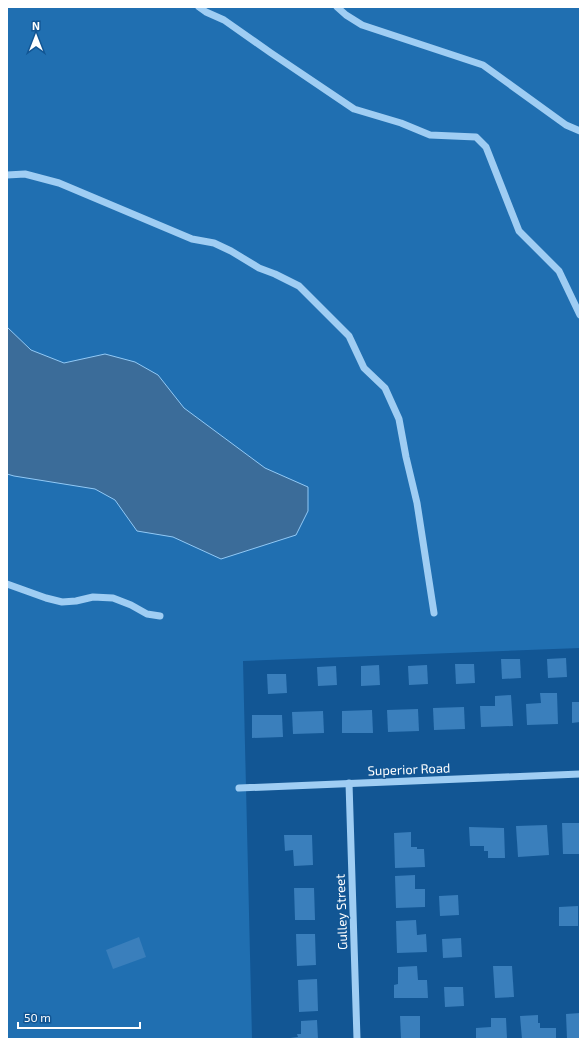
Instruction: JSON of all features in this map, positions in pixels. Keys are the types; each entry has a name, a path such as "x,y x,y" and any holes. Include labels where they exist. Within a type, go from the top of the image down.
{"street":[{"path":"199,7 206,12 224,20 354,109 401,123 430,135 476,137 486,147 520,231 559,271 580,314"},
{"path":"337,7 346,15 362,24 483,65 566,125 580,130"},
{"path":"7,175 25,174 59,182 192,239 214,243 231,251 259,268 276,274 299,286 349,336 364,368 385,388 399,419 417,503 434,613"},
{"path":"7,584 62,602 76,601 92,597 112,598 131,605 147,614 160,616"},
{"name":"Superior Road","path":"239,788 580,774"},
{"name":"Gulley Street","path":"349,783 357,1039"}],"shaded area":[{"path":"7,7 580,7 580,648 243,661 252,1039 7,1039"},
{"path":"7,327 31,350 64,363 105,354 135,362 158,375 184,408 265,468 308,487 308,511 296,535 221,559 173,537 137,531 115,500 95,489 7,474"}],"building":[{"path":"566,658 567,677 548,678 547,659"},
{"path":"501,659 520,659 521,678 502,679"},
{"path":"455,664 474,664 475,683 456,684"},
{"path":"379,665 380,685 361,686 361,666"},
{"path":"427,665 428,684 409,685 408,666"},
{"path":"336,666 337,685 318,686 317,667"},
{"path":"267,674 286,674 287,693 268,694"},
{"path":"540,693 557,693 558,724 527,725 526,704 541,703"},
{"path":"511,695 513,726 481,727 480,706 495,706 495,696"},
{"path":"572,702 580,702 580,722 572,723"},
{"path":"464,707 465,729 434,730 433,708"},
{"path":"418,709 419,731 388,732 387,710"},
{"path":"372,710 373,733 342,733 342,711"},
{"path":"323,711 324,733 293,734 292,712"},
{"path":"252,715 282,715 283,737 252,738"},
{"path":"562,823 580,823 580,854 563,854"},
{"path":"547,825 549,855 518,857 516,826"},
{"path":"469,827 504,828 505,858 488,858 488,851 484,851 484,846 470,846"},
{"path":"411,832 411,847 424,849 425,867 395,868 394,833"},
{"path":"284,835 312,835 313,865 294,866 293,850 285,851"},
{"path":"415,875 415,889 425,889 425,907 396,908 395,876"},
{"path":"294,888 314,888 315,920 295,920"},
{"path":"458,895 459,915 440,916 439,896"},
{"path":"578,906 578,926 559,926 559,907"},
{"path":"416,920 417,935 426,934 427,952 397,953 396,921"},
{"path":"296,934 315,934 316,965 297,966"},
{"path":"139,937 146,957 113,969 106,950"},
{"path":"461,938 462,957 443,958 442,939"},
{"path":"417,966 418,980 427,980 428,998 394,998 394,985 398,984 398,967"},
{"path":"493,966 512,966 514,997 495,998"},
{"path":"317,979 318,1011 299,1012 298,980"},
{"path":"444,987 463,987 464,1006 445,1007"},
{"path":"580,1013 580,1038 567,1039 566,1014"},
{"path":"538,1015 538,1023 540,1023 540,1028 556,1028 556,1039 522,1039 520,1016"},
{"path":"400,1016 420,1016 420,1039 401,1039"},
{"path":"491,1018 506,1018 507,1039 476,1039 476,1028 491,1027"},
{"path":"317,1020 318,1039 290,1039 298,1037 297,1034 301,1034 301,1021"}]}
